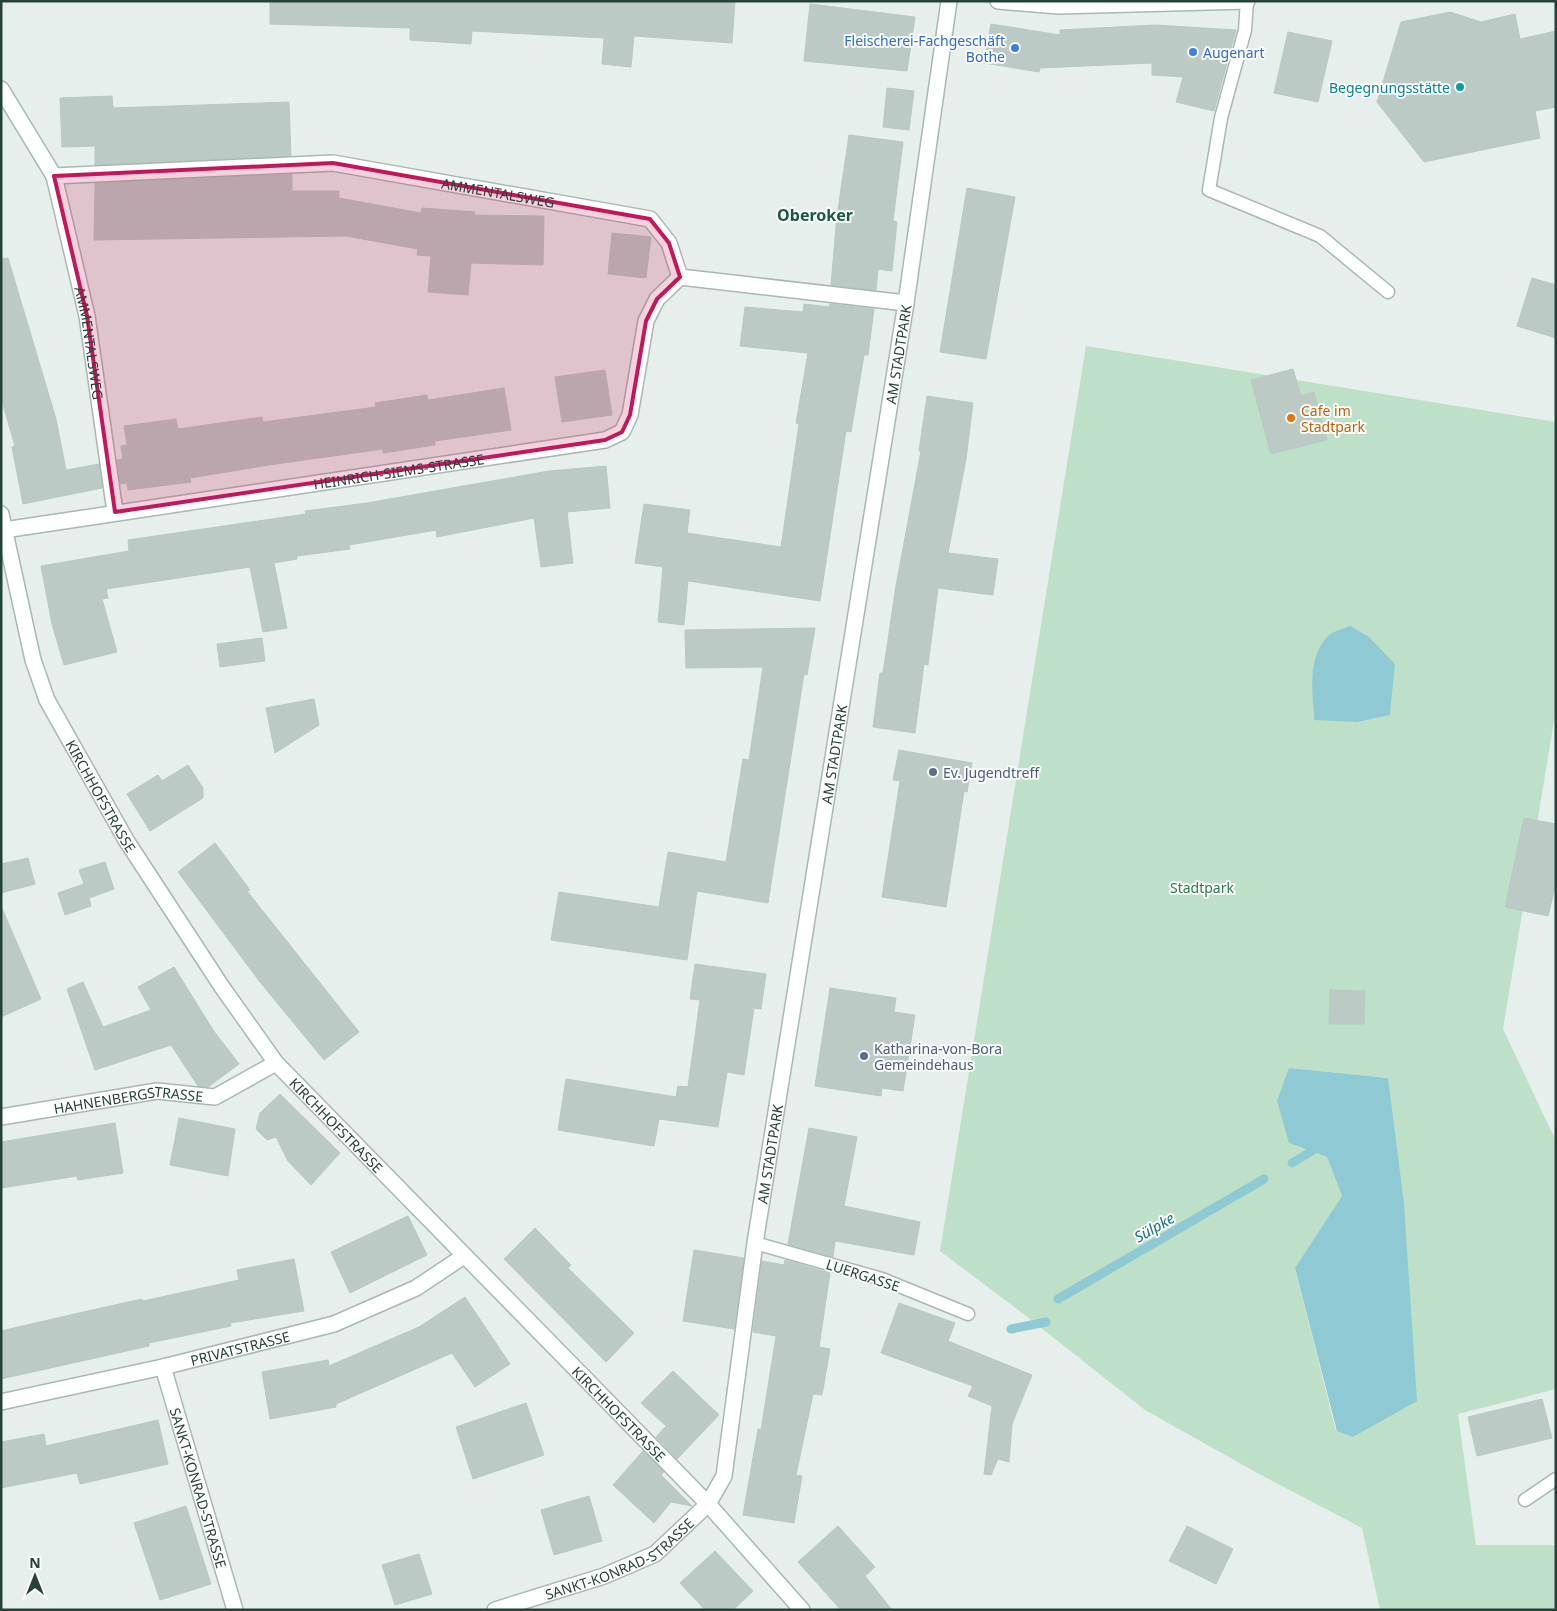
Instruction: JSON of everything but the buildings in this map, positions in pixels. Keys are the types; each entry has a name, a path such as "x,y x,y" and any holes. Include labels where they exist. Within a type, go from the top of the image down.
{"street":[{"name":"AM STADTPARK","path":"708,1504 724,1476 755,1243 906,303 949,1"},
{"path":"998,1 1058,6 1247,1"},
{"name":"AMMENTALSWEG","path":"1,89 54,176 87,316 115,512"},
{"name":"AMMENTALSWEG","path":"54,176 333,163 650,220 669,242 680,277"},
{"path":"680,277 906,303"},
{"name":"HEINRICH-SIEMS-STRASSE","path":"4,530 605,440 622,432 630,415 646,321 657,299 680,277"},
{"name":"KIRCHHOFSTRASSE","path":"1,514 4,530 4,548 33,660 55,715 126,840 222,987 276,1062 708,1504 802,1610"},
{"name":"HAHNENBERGSTRASSE","path":"1,1117 157,1091 215,1097 276,1062"},
{"name":"PRIVATSTRASSE","path":"1,1402 163,1367 334,1324 416,1288 464,1256"},
{"name":"SANKT-KONRAD-STRASSE","path":"163,1367 235,1610"},
{"name":"SANKT-KONRAD-STRASSE","path":"495,1610 604,1576 655,1554 708,1504"}],"lane":[{"path":"1247,1 1245,30 1221,118 1209,190 1320,236 1388,292"},
{"name":"LUERGASSE","path":"755,1243 882,1278 968,1314"},
{"path":"1525,1500 1556,1479"}],"highlighted area":[{"path":"333,163 650,219 669,243 680,277 657,299 646,321 630,415 622,432 605,440 115,512 87,316 54,176"}],"green space":[{"name":"Stadtpark","path":"1086,346 1556,422 1556,709 1503,1029 1556,1141 1556,1389 1458,1414 1476,1545 1556,1545 1556,1610 1380,1610 1362,1528 1259,1474 1145,1410 940,1251","holes":["1316,655 1395,663 1390,715 1314,720 1312,678","1289,1068 1388,1078 1336,1431 1295,1269 1342,1196 1327,1157 1289,1143"]}],"water":[{"path":"1350,626 1369,637 1395,664 1390,715 1357,722 1314,720 1312,676 1316,655 1328,636 1335,631"},
{"path":"1289,1068 1388,1078 1404,1204 1417,1401 1353,1437 1337,1431 1295,1268 1342,1196 1327,1157 1289,1143 1277,1101"}],"waterway":[{"name":"Sülpke","path":"1292,1163 1312,1151"},
{"name":"Sülpke","path":"1058,1299 1264,1179"},
{"name":"Sülpke","path":"1011,1329 1046,1322"}],"place":[{"name":"Fleischerei-Fachgeschäft Bothe","path":"1015,48"},
{"name":"Augenart","path":"1193,52"},
{"name":"Begegnungsstätte","path":"1460,87"},
{"name":"Cafe im Stadtpark","path":"1291,418"},
{"name":"Ev. Jugendtreff","path":"933,772"},
{"name":"Katharina-von-Bora Gemeindehaus","path":"864,1056"}],"district":[{"name":"Oberoker","path":"815,215"}]}
